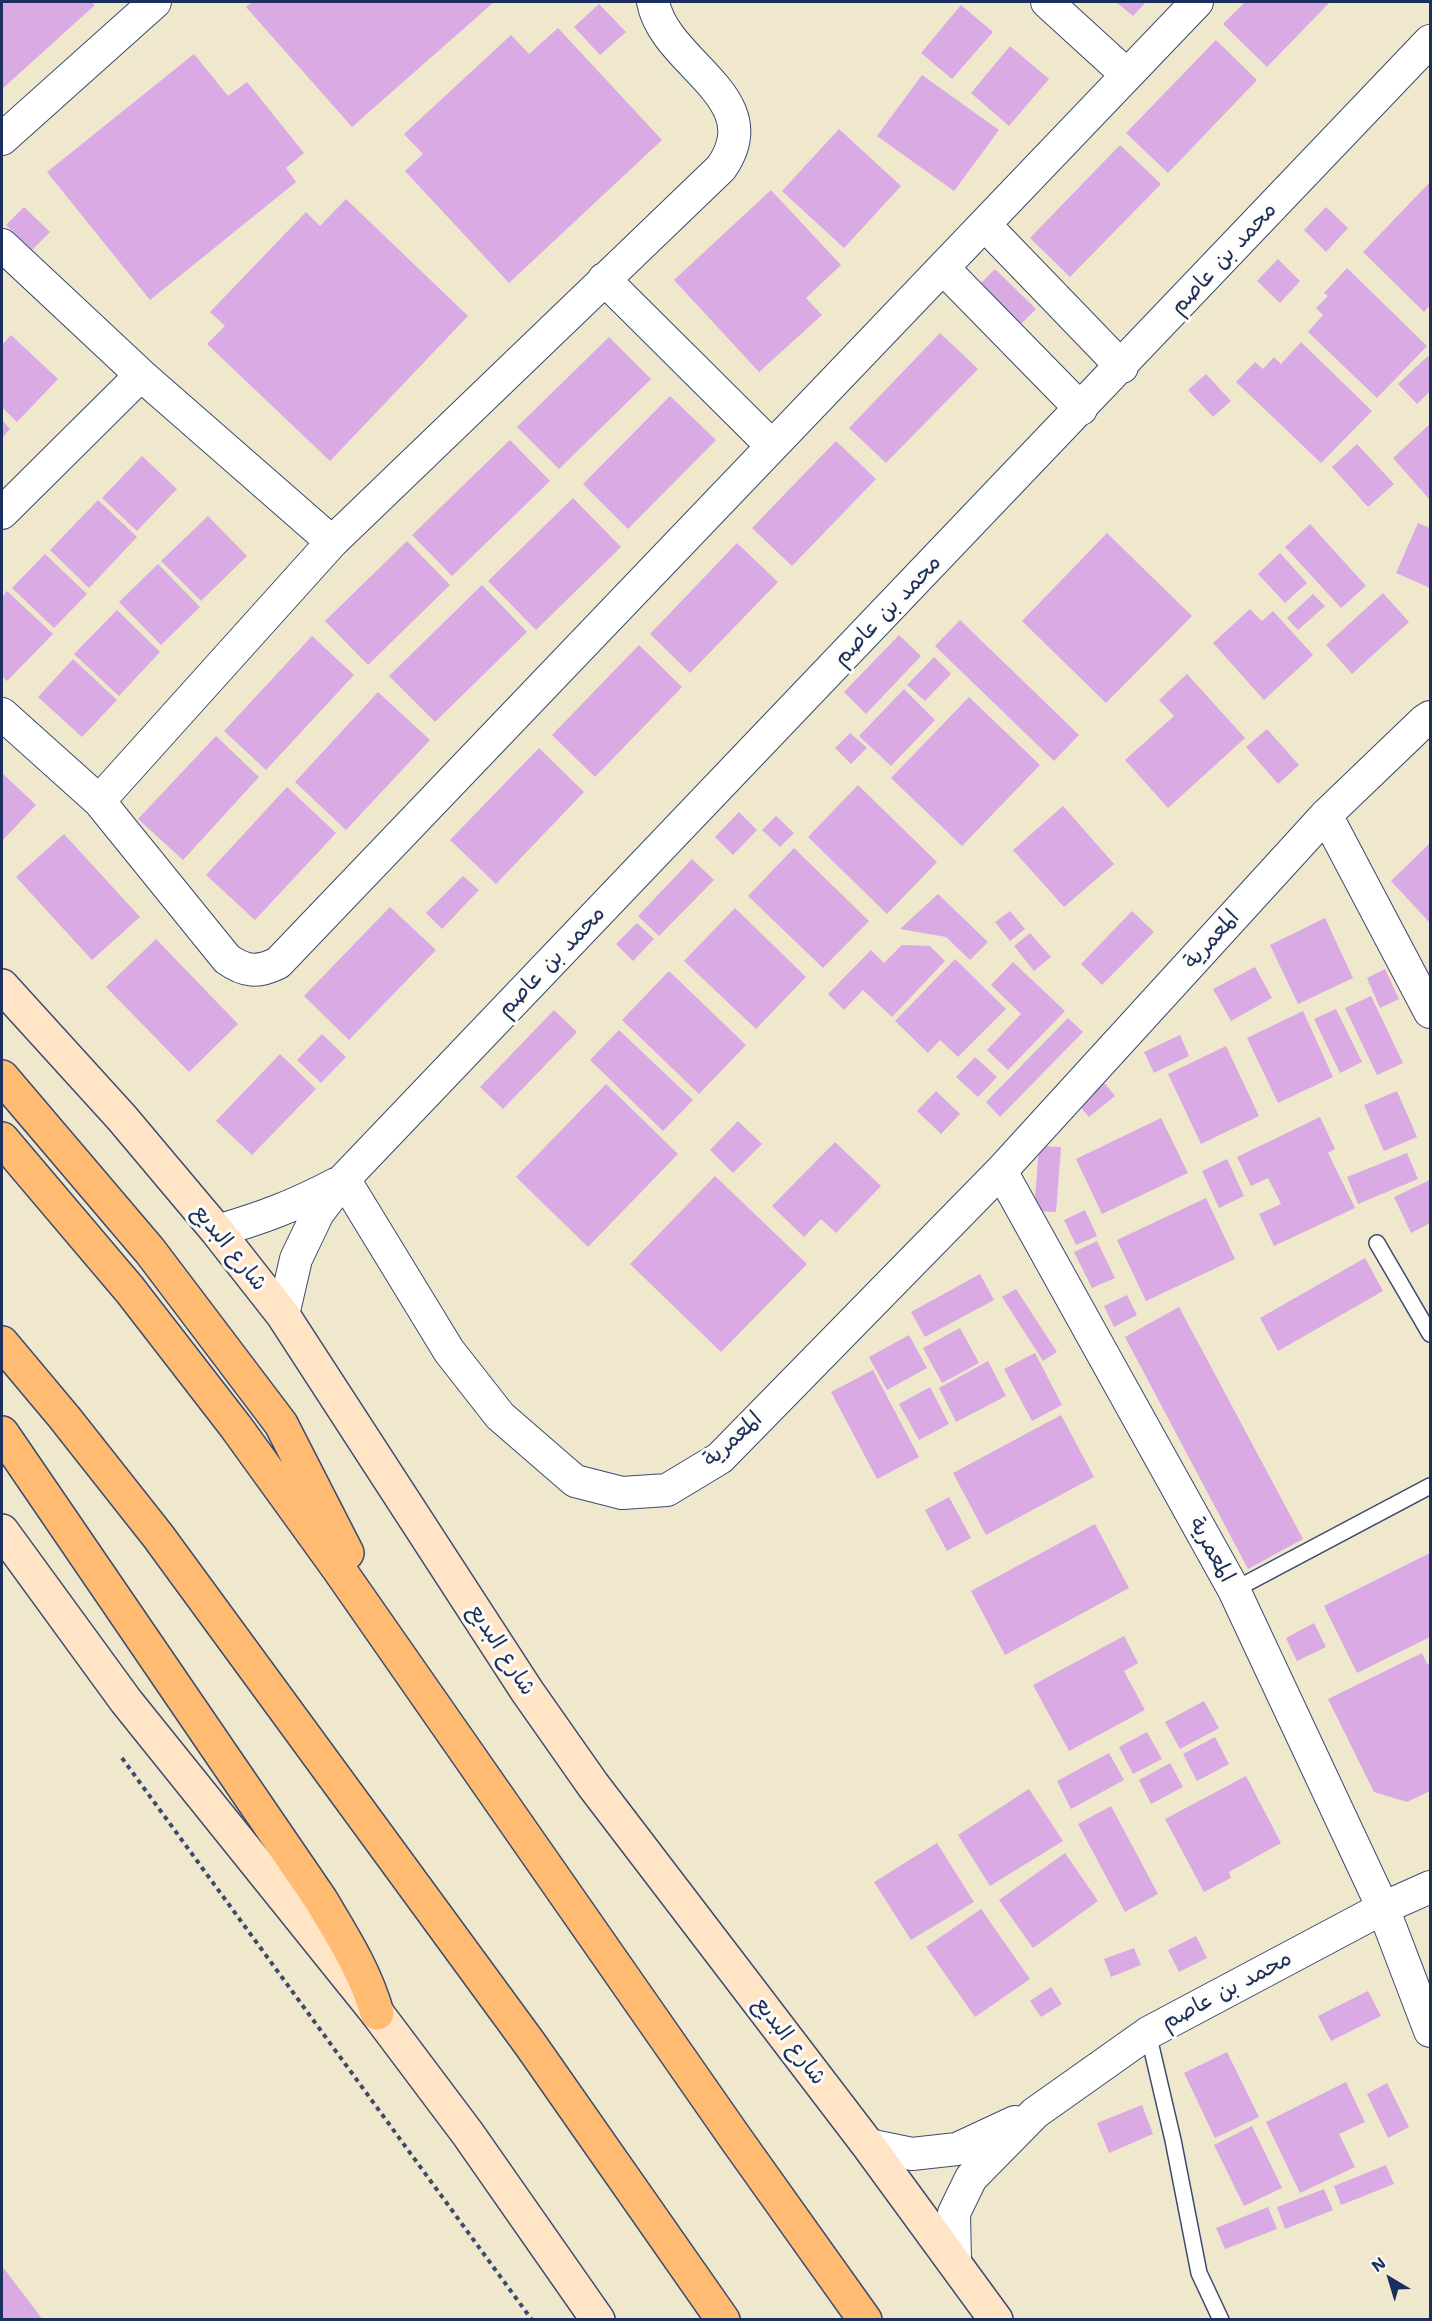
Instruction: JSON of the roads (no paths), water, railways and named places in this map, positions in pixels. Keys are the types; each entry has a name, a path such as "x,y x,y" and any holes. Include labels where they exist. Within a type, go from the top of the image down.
{"highway":[{"path":"2,1077 150,1251 281,1424 401,1659"},
{"path":"2,1138 130,1290 236,1427 865,2319"},
{"path":"2,1343 158,1536 524,2034 723,2319"},
{"path":"2,1433 321,1900 356,1958 377,2013"}],"main road":[{"name":"شارع البديع","path":"2,986 122,1118 217,1231 283,1315 527,1691 593,1785 868,2145 996,2319"},
{"path":"2,1531 126,1701 377,2013 468,2134 598,2319"}],"street":[{"path":"2,139 155,2"},
{"path":"99,801 332,542 721,168 731,154 736,137 734,120 728,104 670,38 660,24 653,2"},
{"path":"1047,2 1127,75"},
{"path":"2,714 99,801 227,959 238,967 251,971 265,969 278,963 1197,2"},
{"name":"محمد بن عاصم","path":"283,1315 296,1259 318,1213 344,1179 1431,41"},
{"path":"985,225 1122,367"},
{"path":"2,245 141,375 332,542"},
{"path":"944,268 1081,409"},
{"path":"604,279 772,447"},
{"path":"2,513 141,375"},
{"name":"المعمرية","path":"344,1179 449,1351 500,1416 575,1480 622,1493 667,1490 720,1458 1000,1171 1326,815 1424,721 1431,717"},
{"path":"1326,815 1431,1012"},
{"name":"المعمرية","path":"1000,1171 1234,1590 1383,1908 1431,2031"},
{"name":"محمد بن عاصم","path":"217,1231 264,1218 297,1205 344,1179"},
{"name":"محمد بن عاصم","path":"955,2261 954,2213 971,2178 1035,2113 1148,2032 1383,1908 1431,1887"},
{"name":"محمد بن عاصم","path":"868,2145 912,2154 957,2149 1035,2113"}],"lane":[{"path":"1377,1243 1431,1334"},
{"path":"1234,1590 1431,1486"},
{"path":"1148,2032 1173,2140 1198,2273 1221,2319"}]}
